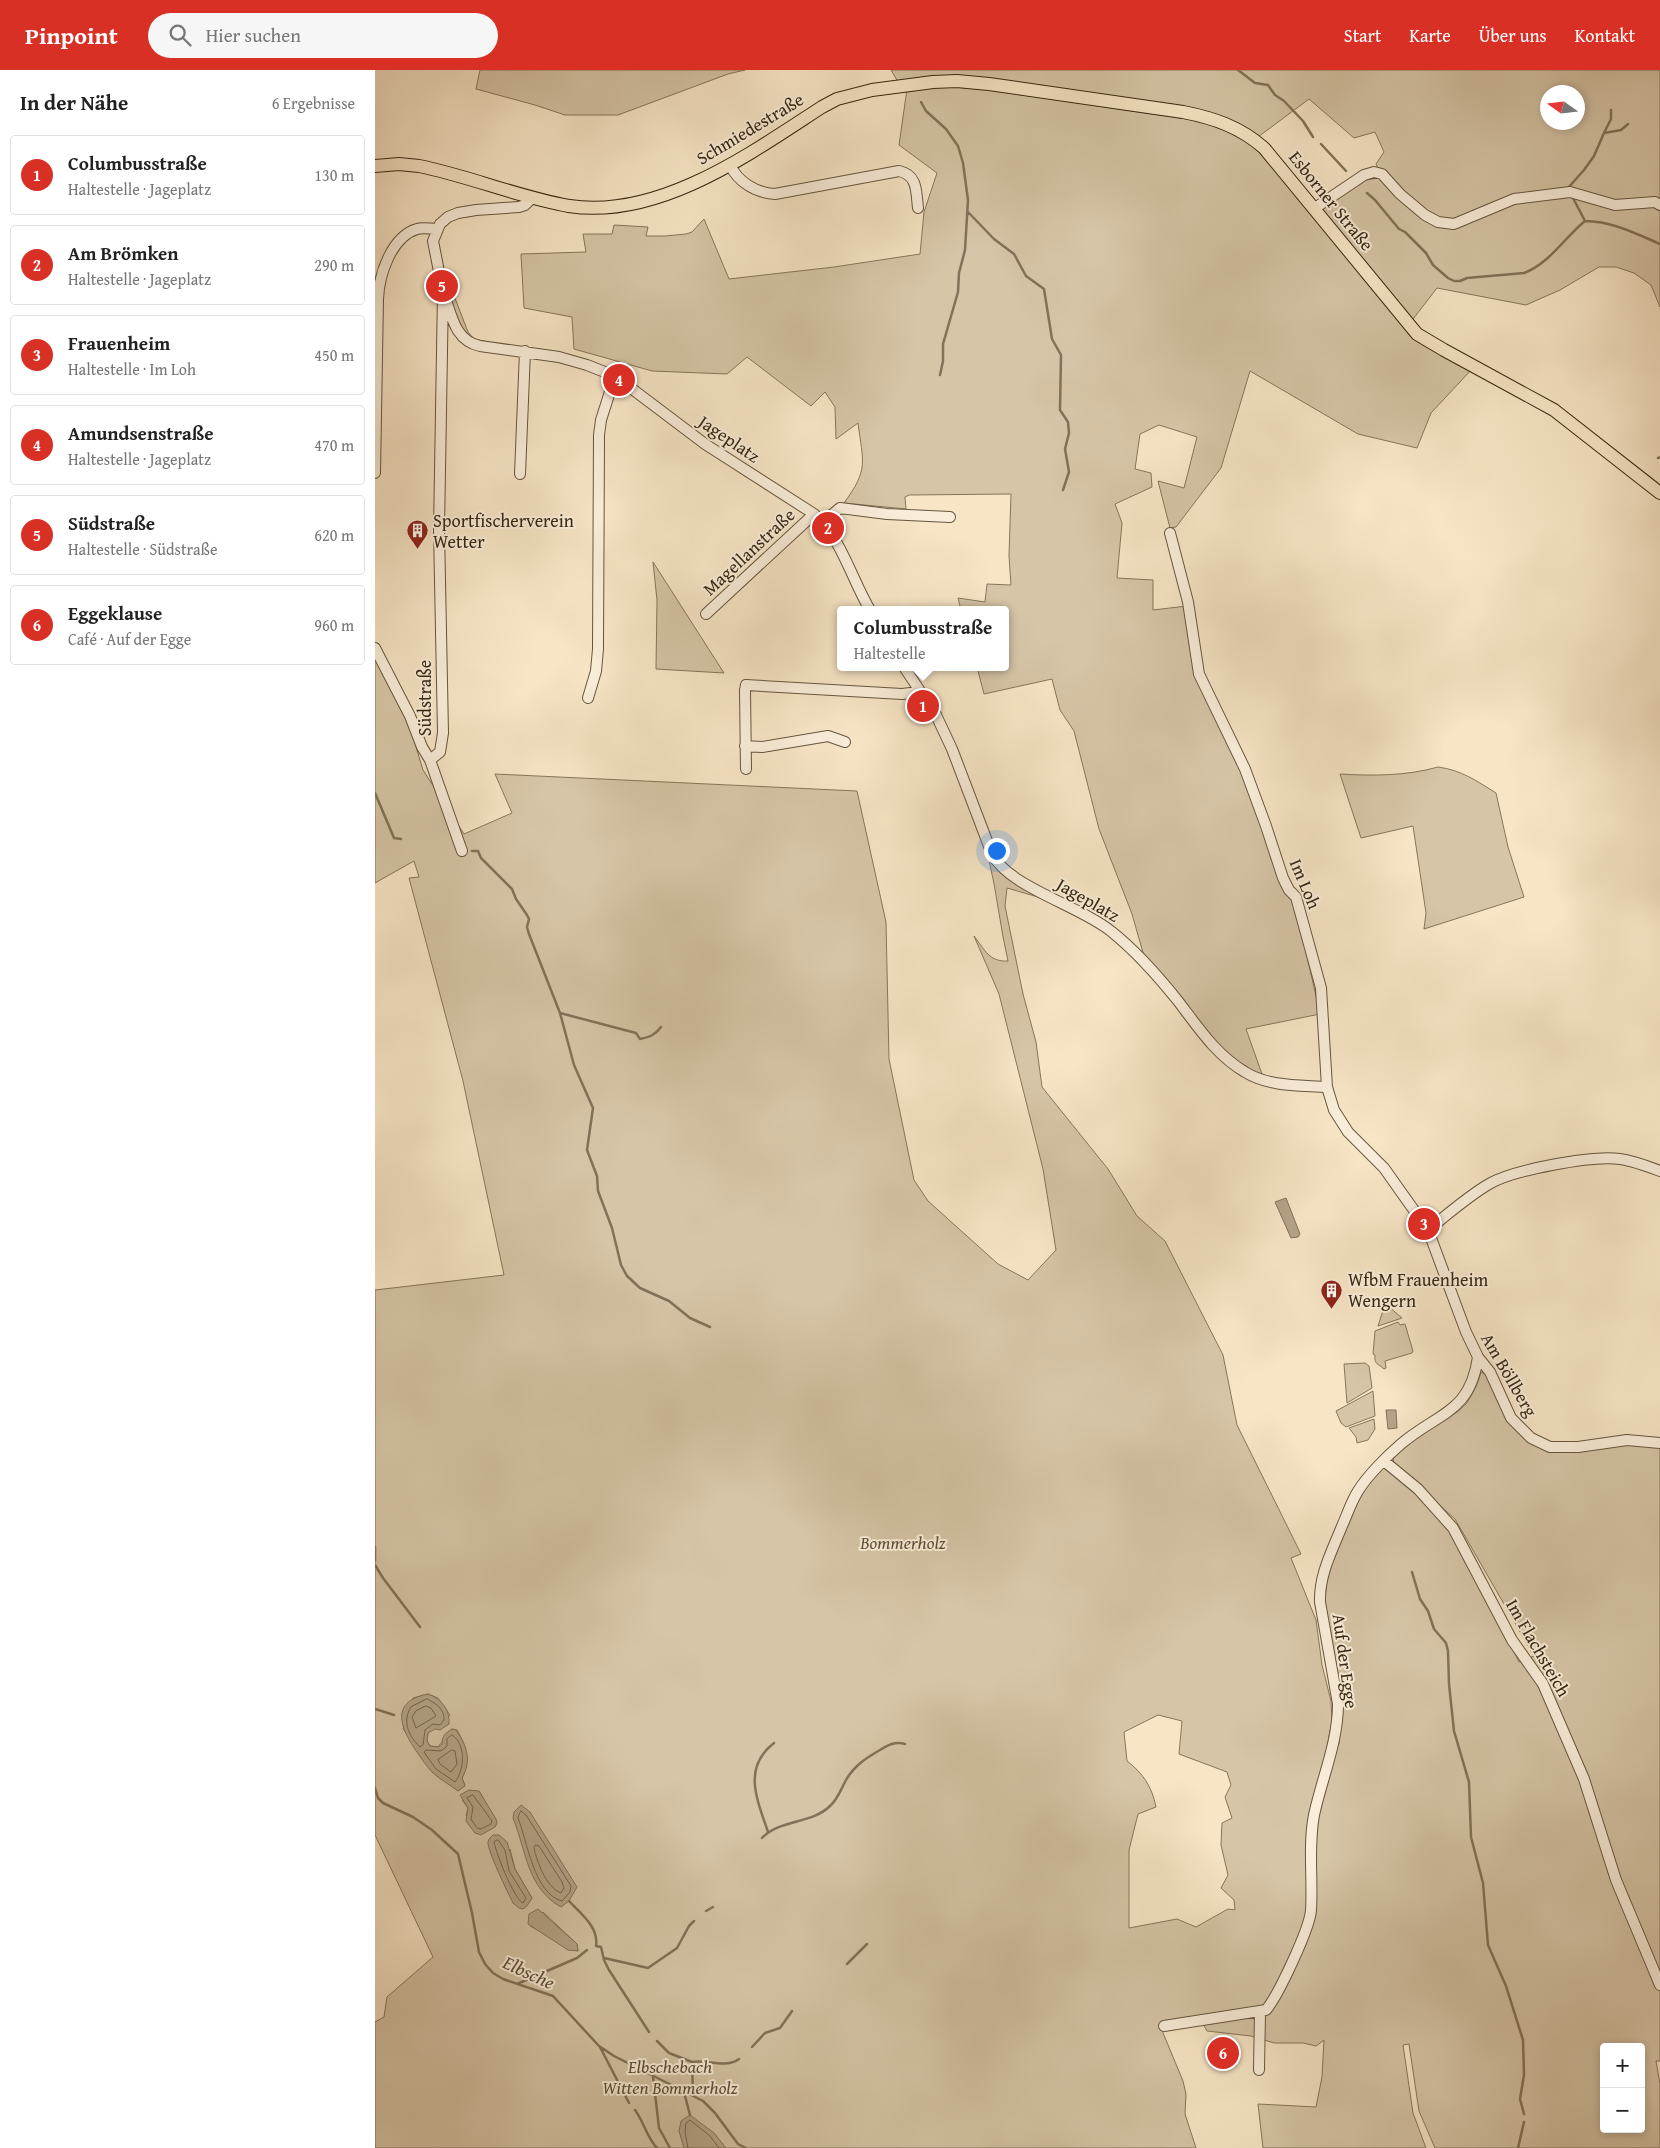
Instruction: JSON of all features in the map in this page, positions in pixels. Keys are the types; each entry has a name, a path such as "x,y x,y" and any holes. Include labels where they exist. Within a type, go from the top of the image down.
{"main road":[{"name":"Esborner Straße","path":"909,85 946,81 989,84 1183,112 1211,118 1239,129 1264,148 1417,334 1555,410 1660,493"},
{"name":"Schmiedestraße","path":"375,166 399,164 427,167 576,207 616,206 651,198 678,189 730,165 822,106 837,99 872,90 909,85"}],"street":[{"path":"730,165 738,177 748,185 760,191 775,194 899,171 906,172 914,181 918,208"},
{"path":"1315,208 1374,172 1382,174 1425,215 1438,222 1453,224 1514,199 1569,192 1615,205 1655,202 1660,204"},
{"path":"375,473 379,293 381,279 393,252 409,234 417,229 437,229 448,217 469,211 519,207 525,205 533,197"},
{"name":"Südstraße","path":"430,760 440,752 443,733 439,565 443,292 433,241 437,229"},
{"name":"Jageplatz","path":"443,292 456,328 465,340 480,346 525,351 574,361 615,376 705,444 814,514 823,522 845,559 857,589 868,606"},
{"path":"520,474 525,351"},
{"path":"589,698 596,671 598,649 599,435 615,376"},
{"path":"823,522 840,508 950,517"},
{"name":"Magellanstraße","path":"706,614 814,514"},
{"name":"Im Loh","path":"1170,533 1188,602 1199,674 1245,769 1267,826 1283,878 1289,890 1297,897 1321,988 1327,1088 1334,1110 1348,1132 1385,1168 1427,1230"},
{"path":"375,648 410,716 422,748 430,760 462,851"},
{"name":"Jageplatz","path":"906,671 936,715 952,749 992,854 1001,868 1030,886 1085,913 1112,931 1147,964 1199,1030 1225,1059 1250,1075 1268,1082 1327,1088"},
{"path":"746,769 746,685 902,694 919,692"},
{"path":"745,746 762,747 822,736 828,736 845,742"},
{"path":"1427,1230 1485,1187 1509,1175 1599,1158 1618,1158 1660,1171"},
{"name":"Am Böllberg","path":"1427,1230 1466,1332 1479,1357 1490,1372 1511,1418 1521,1430 1541,1444 1562,1448 1627,1440 1660,1443"},
{"name":"Auf der Egge","path":"1260,2012 1266,2010 1276,1995 1307,1930 1311,1912 1311,1837 1314,1815 1335,1738 1338,1717 1320,1602 1321,1582 1325,1565 1358,1490 1403,1442 1441,1417 1464,1398 1473,1381 1479,1357"},
{"name":"Im Flachsteich","path":"1384,1461 1417,1489 1453,1528 1512,1640 1543,1684 1583,1780 1616,1880 1660,1985"},
{"path":"1164,2026 1260,2012 1259,2070"}],"green space":[{"path":"480,70 745,70 728,74 618,115 565,115 476,89"},
{"path":"891,70 1660,70 1660,307 1651,285 1634,273 1616,267 1599,267 1560,290 1526,305 1437,288 1410,323 1319,208 1357,182 1382,177 1376,164 1384,152 1375,132 1354,138 1309,99 1258,137 1177,107 898,82"},
{"path":"954,85 1208,122 1251,142 1271,159 1406,329 1472,369 1431,413 1417,448 1358,434 1250,371 1221,468 1176,527 1170,528 1158,481 1184,488 1197,437 1159,425 1140,434 1135,469 1151,473 1152,487 1115,504 1122,523 1117,578 1153,580 1153,610 1187,606 1190,643 1295,903 1320,1014 1246,1029 1263,1077 1229,1058 1144,956 1132,914 1099,829 1074,731 1060,710 1052,679 984,694 978,671 1009,671 1009,606 960,606 958,598 985,602 987,584 1011,585 1009,556 1011,494 909,495 905,497 906,509 844,503 861,473 862,457 858,423 836,439 835,407 825,392 811,406 747,357 727,374 652,371 574,349 572,317 524,308 521,254 586,252 583,234 612,234 614,225 648,227 646,236 665,236 692,232 704,219 729,279 834,267 920,254 924,212 937,173 899,145 907,89"},
{"path":"448,293 453,293 468,332 474,339 489,342 488,344 471,339 461,327"},
{"path":"653,562 724,673 656,669 657,600"},
{"path":"375,660 410,727 423,770 464,834 512,813 495,774 857,791 886,922 889,1059 914,1180 928,1201 998,1264 1028,1280 1056,1250 1043,1169 999,994 974,936 992,957 1008,961 989,860 1006,874 1075,913 1038,897 1007,888 1005,906 1023,994 1036,1042 1042,1087 1108,1169 1137,1216 1165,1241 1223,1355 1237,1425 1301,1554 1291,1558 1316,1620 1322,1665 1331,1701 1332,1720 1328,1742 1339,1744 1341,1711 1325,1600 1328,1565 1360,1491 1384,1464 1418,1494 1462,1546 1519,1662 1534,1656 1455,1519 1394,1465 1395,1454 1410,1440 1450,1417 1466,1404 1481,1372 1487,1375 1507,1417 1549,1449 1612,1444 1660,1444 1660,2061 1656,2061 1660,2084 1660,2148 1435,2148 1419,2111 1409,2044 1403,2045 1413,2113 1426,2148 1263,2148 1258,2104 1316,2107 1322,2077 1324,2040 1316,2046 1303,2043 1274,2043 1251,2036 1207,2031 1203,2024 1161,2028 1183,2081 1186,2094 1185,2114 1196,2148 375,2148 375,2022 384,2017 387,1997 433,1957 375,1835 375,1290 504,1275 463,1081 409,878 419,877 414,861 375,883","holes":["428,1694 438,1698 450,1715 428,1733 427,1741 430,1746 438,1747 452,1729 457,1730 465,1748 467,1760 462,1778 465,1785 458,1791 403,1729 413,1698","1158,1715 1182,1721 1179,1754 1227,1772 1231,1785 1225,1797 1232,1818 1222,1823 1221,1845 1228,1875 1221,1888 1234,1900 1235,1910 1228,1909 1196,1927 1177,1919 1129,1928 1129,1850 1138,1814 1156,1807 1146,1781 1138,1770 1127,1761 1124,1732","479,1791 484,1800 466,1816 468,1808 462,1800","510,1849 515,1869 532,1898 504,1883 498,1867","543,1912 577,1944 578,1951 530,1926"]},
{"path":"1438,767 1461,773 1496,793 1508,847 1524,897 1424,929 1426,913 1413,826 1361,838 1340,774 1389,775"},
{"path":"1387,1298 1388,1306 1402,1318 1378,1326"},
{"path":"1398,1322 1400,1325 1405,1324 1413,1351 1412,1353 1385,1361 1386,1368 1384,1369 1376,1363 1375,1355 1373,1354 1375,1331"},
{"path":"1365,1363 1369,1366 1372,1388 1347,1403 1344,1364"},
{"path":"1373,1391 1375,1416 1346,1427 1341,1423 1336,1411"},
{"path":"1374,1419 1375,1429 1368,1440 1357,1443 1356,1437 1349,1428"}],"water":[{"path":"1286,1198 1300,1234 1298,1237 1291,1238 1275,1202"},
{"path":"1386,1410 1396,1410 1397,1428 1388,1429"},
{"path":"428,1694 444,1705 449,1719 449,1724 440,1730 435,1729 428,1733 427,1741 430,1746 438,1747 442,1744 446,1733 452,1729 456,1730 467,1753 467,1765 462,1778 465,1786 458,1791 429,1769 407,1736 404,1727 403,1710 407,1704 415,1698"},
{"path":"469,1790 479,1791 496,1819 495,1827 481,1835 475,1833 466,1821 468,1808 460,1795"},
{"path":"521,1805 530,1812 577,1887 569,1901 561,1907 541,1890 529,1867 513,1818 514,1812"},
{"path":"493,1835 499,1835 507,1842 515,1869 532,1898 523,1909 513,1903 494,1862 488,1842"},
{"path":"538,1909 577,1944 578,1951 568,1950 528,1924 529,1914"},
{"path":"690,2115 714,2133 726,2148 684,2148 679,2131 681,2121"}],"waterway":[{"path":"1238,70 1255,83 1268,85 1275,95 1284,101 1303,121 1313,137"},
{"path":"921,102 926,111 946,129 958,146 963,163 968,200 965,250 959,273 958,292 943,344 943,361 940,375"},
{"path":"1604,133 1611,119 1611,110"},
{"path":"1568,188 1594,156 1604,133 1621,130 1628,124"},
{"path":"1321,144 1346,171"},
{"path":"1367,193 1399,229 1405,232 1426,253 1433,265 1454,281 1467,278 1524,273 1533,269 1549,257 1585,221 1614,226 1660,244"},
{"path":"1573,198 1585,221"},
{"path":"968,212 994,239 1014,254 1026,276 1044,289 1052,339 1061,355 1060,410 1068,422 1069,433 1065,449 1069,472 1063,490"},
{"path":"375,793 394,838 401,839"},
{"path":"472,851 478,851 481,858 512,889 529,919 527,927 529,934 560,1013 574,1065 593,1108 587,1150 597,1176 598,1191 612,1228 621,1265 627,1276 640,1288 669,1301 690,1318 710,1327"},
{"path":"560,1013 636,1033 640,1039 652,1035 661,1027"},
{"name":"Elbsche","path":"375,1547 375,1561"},
{"path":"375,1565 420,1627"},
{"path":"1412,1572 1420,1599 1428,1611 1434,1629 1446,1643 1448,1651 1454,1731 1469,1782 1471,1837 1483,1883 1488,1945 1506,1986 1523,2040 1524,2075 1520,2099 1524,2114"},
{"path":"375,1709 394,1715"},
{"path":"768,1832 757,1796 755,1773 764,1753 774,1743"},
{"path":"762,1838 769,1832 787,1824 823,1812 835,1800 849,1775 861,1763 889,1745 895,1743 905,1744"},
{"name":"Elbsche","path":"375,1788 378,1798 383,1803 413,1817 432,1830 458,1854 479,1952 485,1964 493,1973 503,1979 553,1996 599,2046 614,2056 703,2101 715,2113 738,2144 746,2148"},
{"name":"Elbsche","path":"569,1901 592,1927 595,1933 596,1946 601,1947 609,1970 649,2032"},
{"path":"706,1911 713,1907"},
{"path":"604,1958 648,1968 677,1948 689,1926 694,1921"},
{"path":"847,1964 867,1944"},
{"path":"517,1984 577,1958 587,1950"},
{"path":"752,2047 765,2033 780,2028 792,2011"},
{"name":"Elbsche","path":"657,2041 669,2053 692,2062 693,2095"},
{"path":"600,2047 629,2103"},
{"path":"692,2062 722,2064 739,2059"},
{"path":"653,2076 659,2128 670,2148"},
{"path":"684,2092 690,2115"},
{"path":"635,2110 657,2148"},
{"path":"1518,2148 1524,2122"}],"place":[{"name":"Südstraße","path":"442,286"},
{"name":"Amundsenstraße","path":"619,380"},
{"name":"Am Brömken","path":"828,528"},
{"name":"Sportfischerverein Wetter","path":"417,550"},
{"name":"Columbusstraße","path":"923,706"},
{"name":"Frauenheim","path":"1424,1224"},
{"name":"WfbM Frauenheim Wengern","path":"1332,1309"},
{"name":"Eggeklause","path":"1223,2053"}],"park label":[{"name":"Bommerholz","path":"903,1543"},
{"name":"Elbschebach Witten Bommerholz","path":"670,2077"}]}
